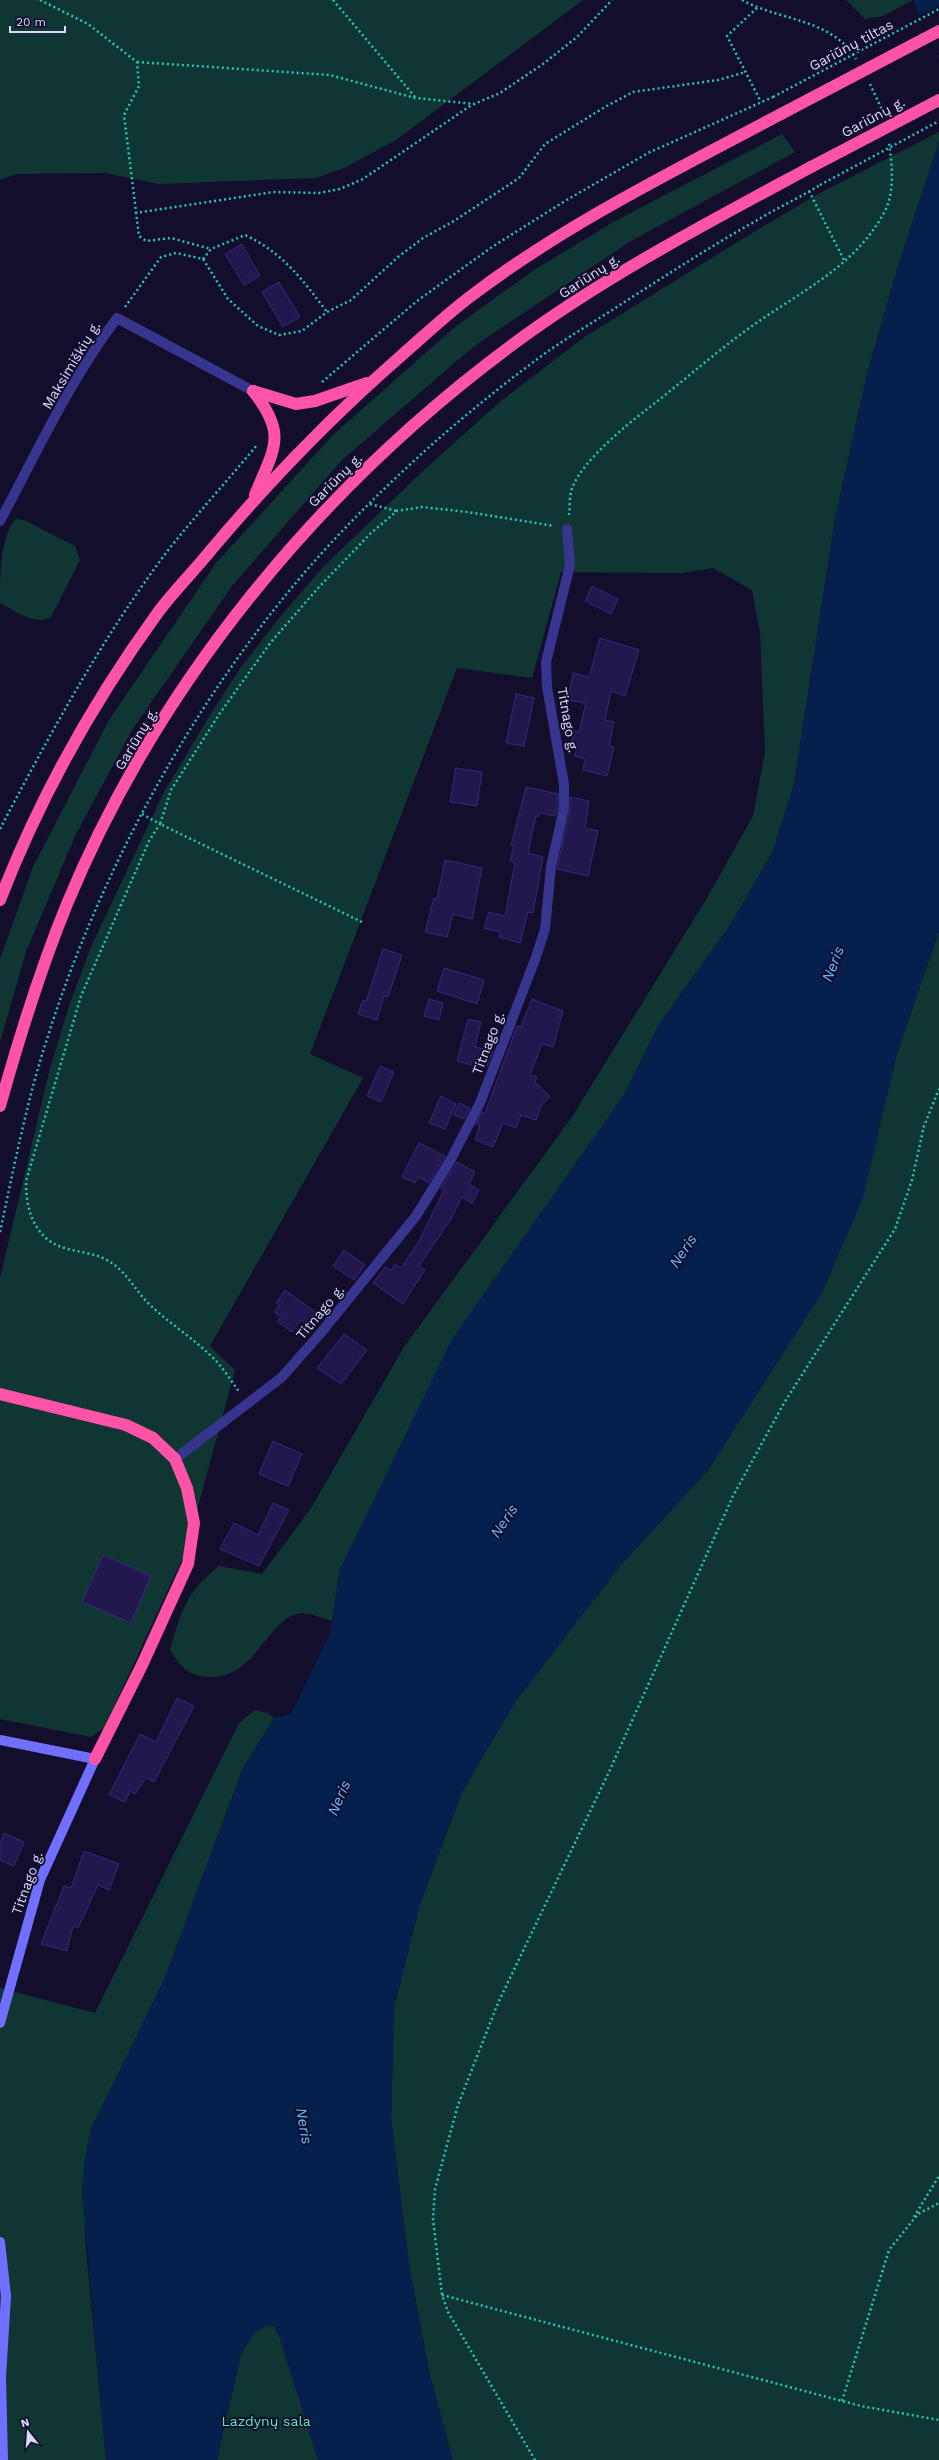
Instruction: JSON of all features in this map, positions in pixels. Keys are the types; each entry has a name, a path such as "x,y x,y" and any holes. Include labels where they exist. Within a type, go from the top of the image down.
{"highway":[{"path":"0,900 46,798 118,672 160,610 251,503 310,440 372,382 471,296 556,238 654,181 939,31"},
{"name":"Gariūnų g.","path":"0,1106 43,965 68,902 103,828 140,759 186,686 235,616 293,545 345,490 429,412 512,345 591,292 681,237 939,100"},
{"path":"253,391 296,404 315,401 372,382"},
{"path":"251,503 273,451 276,439 269,410 253,391"},
{"path":"0,1394 43,1406 126,1424 154,1438 175,1459 187,1488 192,1511 193,1543 188,1564 142,1665 95,1758"},
{"path":"0,1402 43,1406"}],"street":[{"name":"Maksimiškių g.","path":"0,521 72,385 96,344 117,318 253,391"},
{"name":"Titnago g.","path":"175,1459 282,1377 416,1216 469,1127 536,957 545,929 551,866 565,802 564,777 547,686 546,662 570,564 568,529"},
{"path":"0,1740 95,1758"},
{"name":"Titnago g.","path":"0,2023 40,1880 95,1758"},
{"path":"0,2242 6,2296 1,2384 4,2460"}],"path":[{"path":"40,0 88,24 137,62 330,75 415,98 474,104"},
{"path":"333,0 415,98"},
{"path":"135,213 273,192 320,193 340,189 363,179 474,104 500,93 543,64 577,37 612,0"},
{"path":"742,0 757,8 829,31 850,50 858,64"},
{"path":"757,8 727,36 761,102"},
{"name":"Gariūnų tiltas","path":"772,97 939,9"},
{"path":"137,62 139,86 124,115 139,236 146,241 171,238 211,249"},
{"path":"117,318 161,257 176,253 203,258 228,299 258,326 279,335 302,331 327,312 351,300 398,257 423,238 454,221 519,178 545,144 605,107 633,92 718,80 746,72"},
{"path":"866,77 878,98 884,116"},
{"path":"0,1232 47,1037 102,895 142,814 196,721 238,656 300,580 370,504 467,413 540,357 753,222 820,184 939,121"},
{"path":"370,504 397,511 422,507 468,512 568,529 573,486 594,457 629,424 719,350 771,312 828,277 845,262 868,237 886,209 893,173 888,137"},
{"path":"809,191 845,262"},
{"path":"203,258 211,249 245,235 265,244 297,273 327,312"},
{"path":"247,1404 213,1357 147,1302 118,1267 106,1260 62,1247 48,1240 39,1230 31,1216 26,1199 26,1181 81,996 149,841 160,824 175,783 220,713 271,642 339,566 371,533 397,511"},
{"path":"142,814 362,922"},
{"path":"535,2460 448,2312 442,2294 433,2219 435,2189 458,2105 498,2003 609,1772 732,1496 784,1403 895,1228 912,1180 924,1126 939,1089"},
{"path":"909,2226 939,2176"},
{"path":"842,2401 889,2250 918,2214 939,2203"},
{"path":"442,2294 842,2401 939,2420"}],"green space":[{"path":"0,0 583,0 396,140 344,168 316,178 159,184 105,173 17,174 0,180"},
{"path":"846,0 913,0 883,16 865,19"},
{"path":"939,132 939,141 897,270 868,370 835,519 794,784 773,851 731,924 658,1026 625,1093 340,1569 332,1621 309,1614 296,1614 285,1620 276,1628 249,1660 238,1669 225,1675 210,1677 191,1673 182,1666 170,1650 186,1604 199,1585 219,1566 262,1574 311,1508 404,1347 572,1117 707,898 753,816 765,752 760,632 752,590 713,568 683,573 561,572 532,678 457,668 310,1054 363,1078 210,1346 235,1370 186,1551 104,1728 91,1737 0,1719 0,1278 50,1068 69,1006 90,949 163,794 208,718 239,670 280,617 324,566 426,468 501,401 583,338 739,241 818,194"},
{"path":"782,134 795,152 631,241 473,347 342,460 232,586 132,730 75,836 26,952 0,1042 0,959 33,867 109,720 216,563 334,434 455,327 534,270 615,221"},
{"path":"16,519 24,520 75,546 80,560 51,617 38,620 31,619 0,603 1,569 4,546 11,526"},
{"path":"939,931 939,2460 453,2460 430,2376 409,2265 391,2118 394,2008 420,1904 463,1790 515,1702 620,1566 709,1469 897,1054"},
{"path":"255,1710 268,1713 274,1718 243,1768 164,1980 91,2129 85,2158 85,2239 106,2460 0,2460 0,1988 95,2013 239,1723"},
{"name":"Lazdynų sala","path":"267,2325 274,2326 280,2338 318,2460 217,2460 241,2354 254,2333"}],"water":[{"path":"913,0 939,0 939,59"},
{"name":"Neris","path":"939,141 939,931 897,1054 863,1198 822,1293 709,1469 620,1566 515,1702 463,1790 420,1904 394,2008 391,2118 409,2265 430,2376 453,2460 318,2460 280,2338 274,2326 267,2325 254,2333 241,2354 217,2460 106,2460 82,2191 85,2158 91,2129 164,1980 243,1768 274,1718 291,1714 330,1633 340,1569 452,1339 625,1093 658,1026 731,924 773,851 794,784 835,519 868,370 897,270"}],"pier":[{"path":"939,6 939,55 936,56 919,16"}],"building":[{"path":"242,244 260,276 244,285 225,254"},
{"path":"279,282 300,317 283,327 262,292"},
{"path":"592,586 618,599 611,614 585,601"},
{"path":"600,638 639,650 625,696 611,691 605,720 614,722 609,746 614,747 607,776 583,770 585,759 575,756 577,746 571,744 574,731 579,732 586,703 568,700 573,673 589,677"},
{"path":"516,694 534,698 524,746 506,743"},
{"path":"456,768 482,772 477,806 450,802"},
{"path":"526,787 558,794 558,807 555,816 539,813 538,817 536,816 528,853 543,857 533,913 528,912 520,943 499,937 500,932 484,928 489,912 505,916 515,862 510,861 514,845 511,845"},
{"path":"570,797 589,801 585,828 598,831 588,876 557,869 570,809"},
{"path":"445,860 482,868 472,919 453,914 447,937 425,932 434,898 437,899"},
{"path":"383,949 402,955 388,997 384,996 377,1020 358,1014 363,1000 366,1001"},
{"path":"444,968 484,980 477,1004 437,991"},
{"path":"429,999 443,1003 439,1020 424,1016"},
{"path":"532,999 563,1011 553,1047 542,1044 530,1075 537,1077 535,1082 550,1097 541,1106 536,1120 521,1115 516,1128 503,1123 493,1147 475,1140 480,1126 476,1124 482,1112 485,1113 517,1026 521,1027"},
{"path":"468,1019 481,1022 475,1047 493,1051 487,1066 471,1062 471,1065 457,1061"},
{"path":"380,1066 394,1072 381,1102 367,1096"},
{"path":"441,1096 456,1104 445,1129 429,1123"},
{"path":"459,1103 470,1108 464,1119 454,1115"},
{"path":"419,1143 445,1156 429,1183 418,1177 415,1183 402,1177"},
{"path":"457,1162 475,1172 469,1184 479,1190 472,1203 462,1197 451,1219 419,1266 425,1270 403,1304 373,1283 385,1267 391,1270 395,1264 401,1268 419,1241 444,1190 441,1188"},
{"path":"344,1250 365,1265 354,1280 333,1266"},
{"path":"285,1290 315,1312 307,1324 301,1320 292,1332 277,1321 281,1317 274,1312 279,1306 276,1303"},
{"path":"344,1334 367,1350 341,1384 317,1368"},
{"path":"273,1441 302,1454 288,1486 259,1474"},
{"path":"273,1503 289,1510 259,1566 220,1549 234,1523 258,1535"},
{"path":"103,1555 151,1576 131,1623 82,1602"},
{"path":"177,1698 194,1706 154,1782 146,1778 135,1794 130,1791 125,1802 109,1795 140,1734 156,1742"},
{"path":"4,1833 24,1842 14,1866 0,1860 0,1844"},
{"path":"84,1851 119,1864 109,1890 98,1885 78,1928 73,1926 67,1951 41,1944 64,1886 71,1888"}]}
